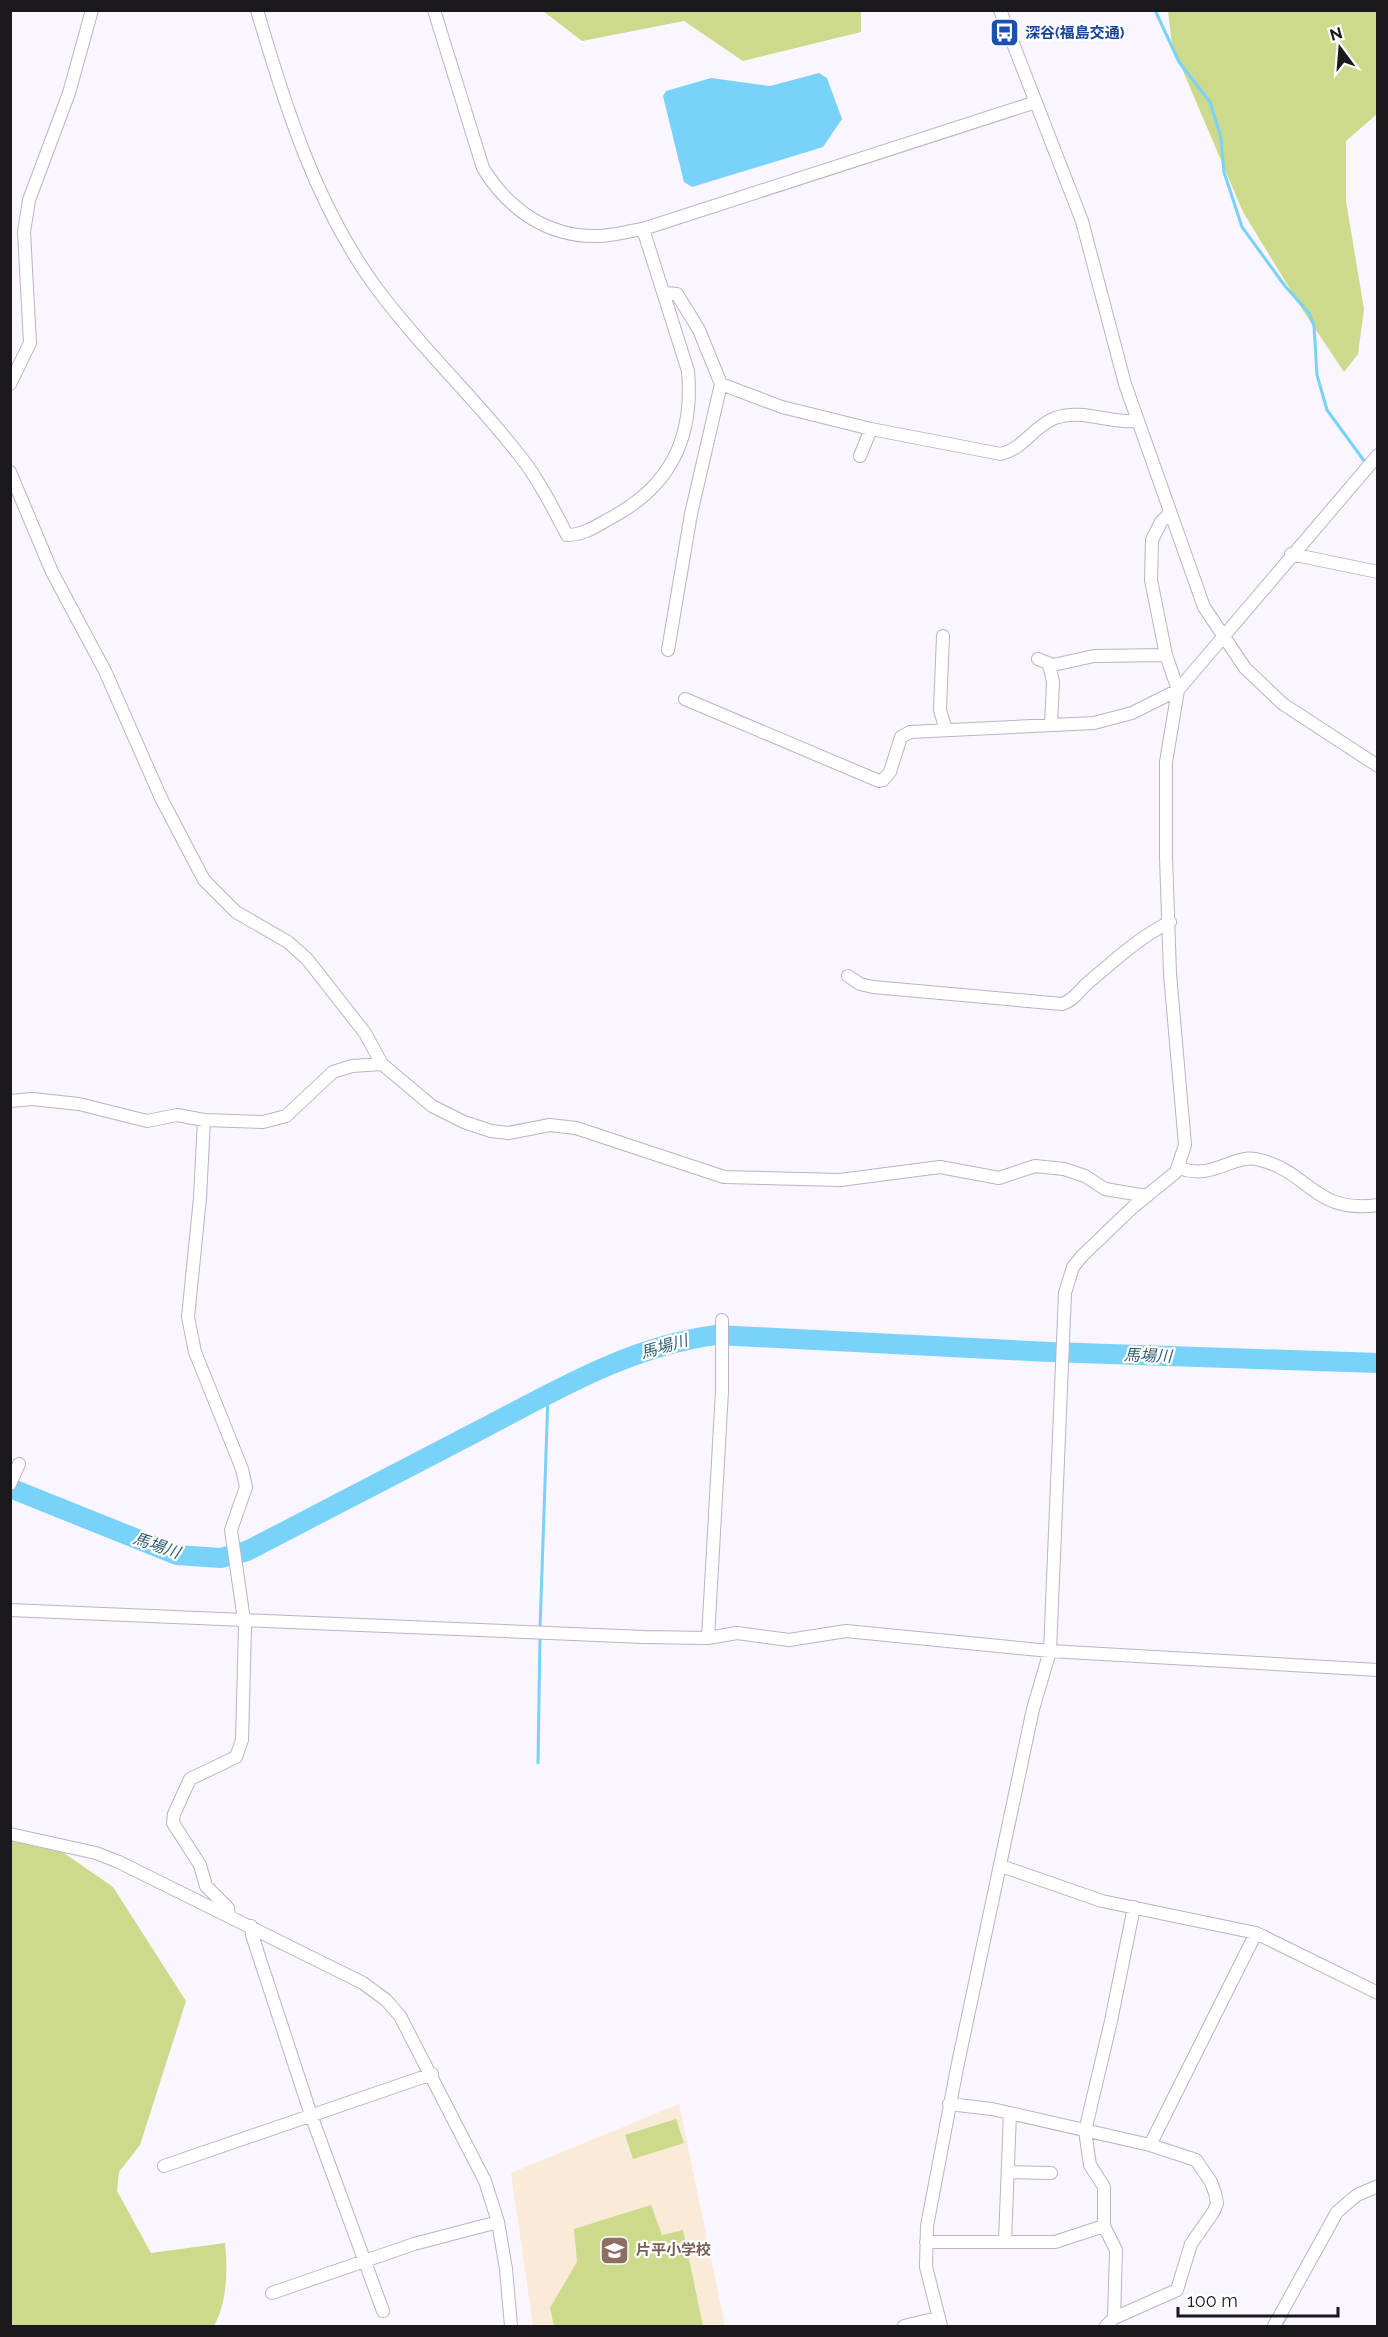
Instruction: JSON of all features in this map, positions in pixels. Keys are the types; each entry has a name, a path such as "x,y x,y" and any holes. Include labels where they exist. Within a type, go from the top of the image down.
{"street":[{"path":"10,384 30,344 24,232 29,200 69,93 92,10"},
{"path":"257,10 276,74 310,169 339,227 375,286 522,458 567,535 580,535 632,508 657,486 675,459 686,429 690,392 688,370 643,229"},
{"path":"434,10 483,168 496,188 514,207 552,230 597,236 643,229 1036,102"},
{"path":"1000,10 1082,221 1125,384 1204,607 1223,639 1245,668 1283,704 1377,766"},
{"path":"665,293 677,294 699,330 722,384 691,514 668,650"},
{"path":"722,384 783,407 871,429 1001,454 1016,448 1034,431 1055,418 1074,415 1122,422 1138,421"},
{"path":"860,456 871,429"},
{"path":"685,699 879,781 890,772 898,742 905,733 1094,723 1118,717 1178,690 1377,455"},
{"path":"10,472 52,572 105,671 161,798 204,880 236,912 288,942 307,958 365,1032 382,1064 432,1106 464,1122 491,1131 508,1133 550,1125 576,1128 695,1169 734,1179 840,1180 940,1167 999,1178 1035,1166 1064,1169 1085,1176 1105,1189 1147,1196"},
{"path":"904,2326 939,2322 926,2267 926,2242 950,2104 1033,1709 1050,1651 1065,1293 1073,1267 1179,1168 1185,1134 1170,974 1166,856 1166,762 1178,690 1152,592 1151,551 1161,522 1170,513"},
{"path":"1291,555 1377,572"},
{"path":"943,636 940,710 946,730"},
{"path":"1051,726 1053,682 1044,662 1066,663 1094,656 1167,655"},
{"path":"848,976 860,984 873,987 1062,1004 1073,1000 1087,984 1136,944 1170,922"},
{"path":"10,1101 32,1099 79,1104 147,1121 177,1115 204,1120 253,1123 286,1116 333,1072 352,1066 382,1064"},
{"path":"204,1120 200,1198 188,1317 195,1352 245,1479 246,1487 232,1522 232,1541 238,1566 242,1619 245,1627 240,1748 236,1757 190,1779 174,1814 173,1823 200,1865 206,1886 228,1908 229,1917"},
{"path":"1179,1168 1201,1173 1256,1159 1277,1166 1336,1204 1348,1208 1377,1205"},
{"path":"708,1638 722,1391 722,1320"},
{"path":"10,1484 20,1464"},
{"path":"10,1610 708,1638 745,1634 765,1639 789,1640 846,1631 1050,1651 1377,1670"},
{"path":"10,1834 96,1853 251,1926 363,1983 386,2001 400,2016 432,2074 485,2181 498,2222 506,2270 511,2326"},
{"path":"1001,1866 1102,1901 1256,1933 1377,1993"},
{"path":"950,2104 1010,2113 1085,2131 1150,2145 1196,2160 1211,2182 1217,2203 1209,2221 1191,2244 1180,2287 1173,2294 1110,2322 1116,2250 1104,2226 1104,2190 1099,2175 1090,2165 1085,2131 1111,2021 1134,1907"},
{"path":"251,1926 252,1935 312,2115 383,2311"},
{"path":"1150,2145 1256,1933"},
{"path":"164,2166 432,2074"},
{"path":"1005,2241 1010,2113"},
{"path":"1008,2172 1051,2173"},
{"path":"1274,2326 1337,2212 1357,2195 1377,2186"},
{"path":"272,2293 365,2260 458,2231 498,2222"},
{"path":"926,2242 1055,2242 1104,2226"}],"shaded area":[{"name":"片平小学校","path":"679,2104 725,2326 533,2326 511,2173"}],"green space":[{"path":"543,11 861,11 861,32 743,61 684,21 582,41"},
{"path":"1168,11 1377,11 1377,114 1346,141 1346,201 1364,309 1358,354 1344,372 1243,212 1172,45"},
{"path":"11,1841 64,1853 113,1887 186,2001 140,2145 119,2172 117,2191 151,2253 225,2243 226,2286 222,2307 214,2326 11,2326"},
{"path":"676,2119 684,2143 633,2159 625,2135"},
{"path":"651,2205 662,2235 683,2230 703,2326 554,2326 550,2308 577,2262 574,2229"}],"water":[{"path":"819,73 827,78 842,119 823,147 692,187 684,182 663,96 666,91 711,78 770,86"}],"waterway":[{"path":"1155,10 1179,62 1210,102 1221,138 1224,172 1242,227 1285,286 1309,313 1314,326 1317,375 1327,410 1365,462"},
{"name":"馬場川","path":"10,1488 177,1555 221,1558 247,1551 566,1385 624,1359 684,1341 716,1335 1050,1352 1378,1363"},
{"path":"540,1629 548,1395"},
{"path":"538,1763 540,1636"},
{"path":"1281,2326 1287,2315"}],"place":[{"name":"深谷(福島交通)","path":"1004,33"},
{"name":"片平小学校","path":"615,2250"}]}
